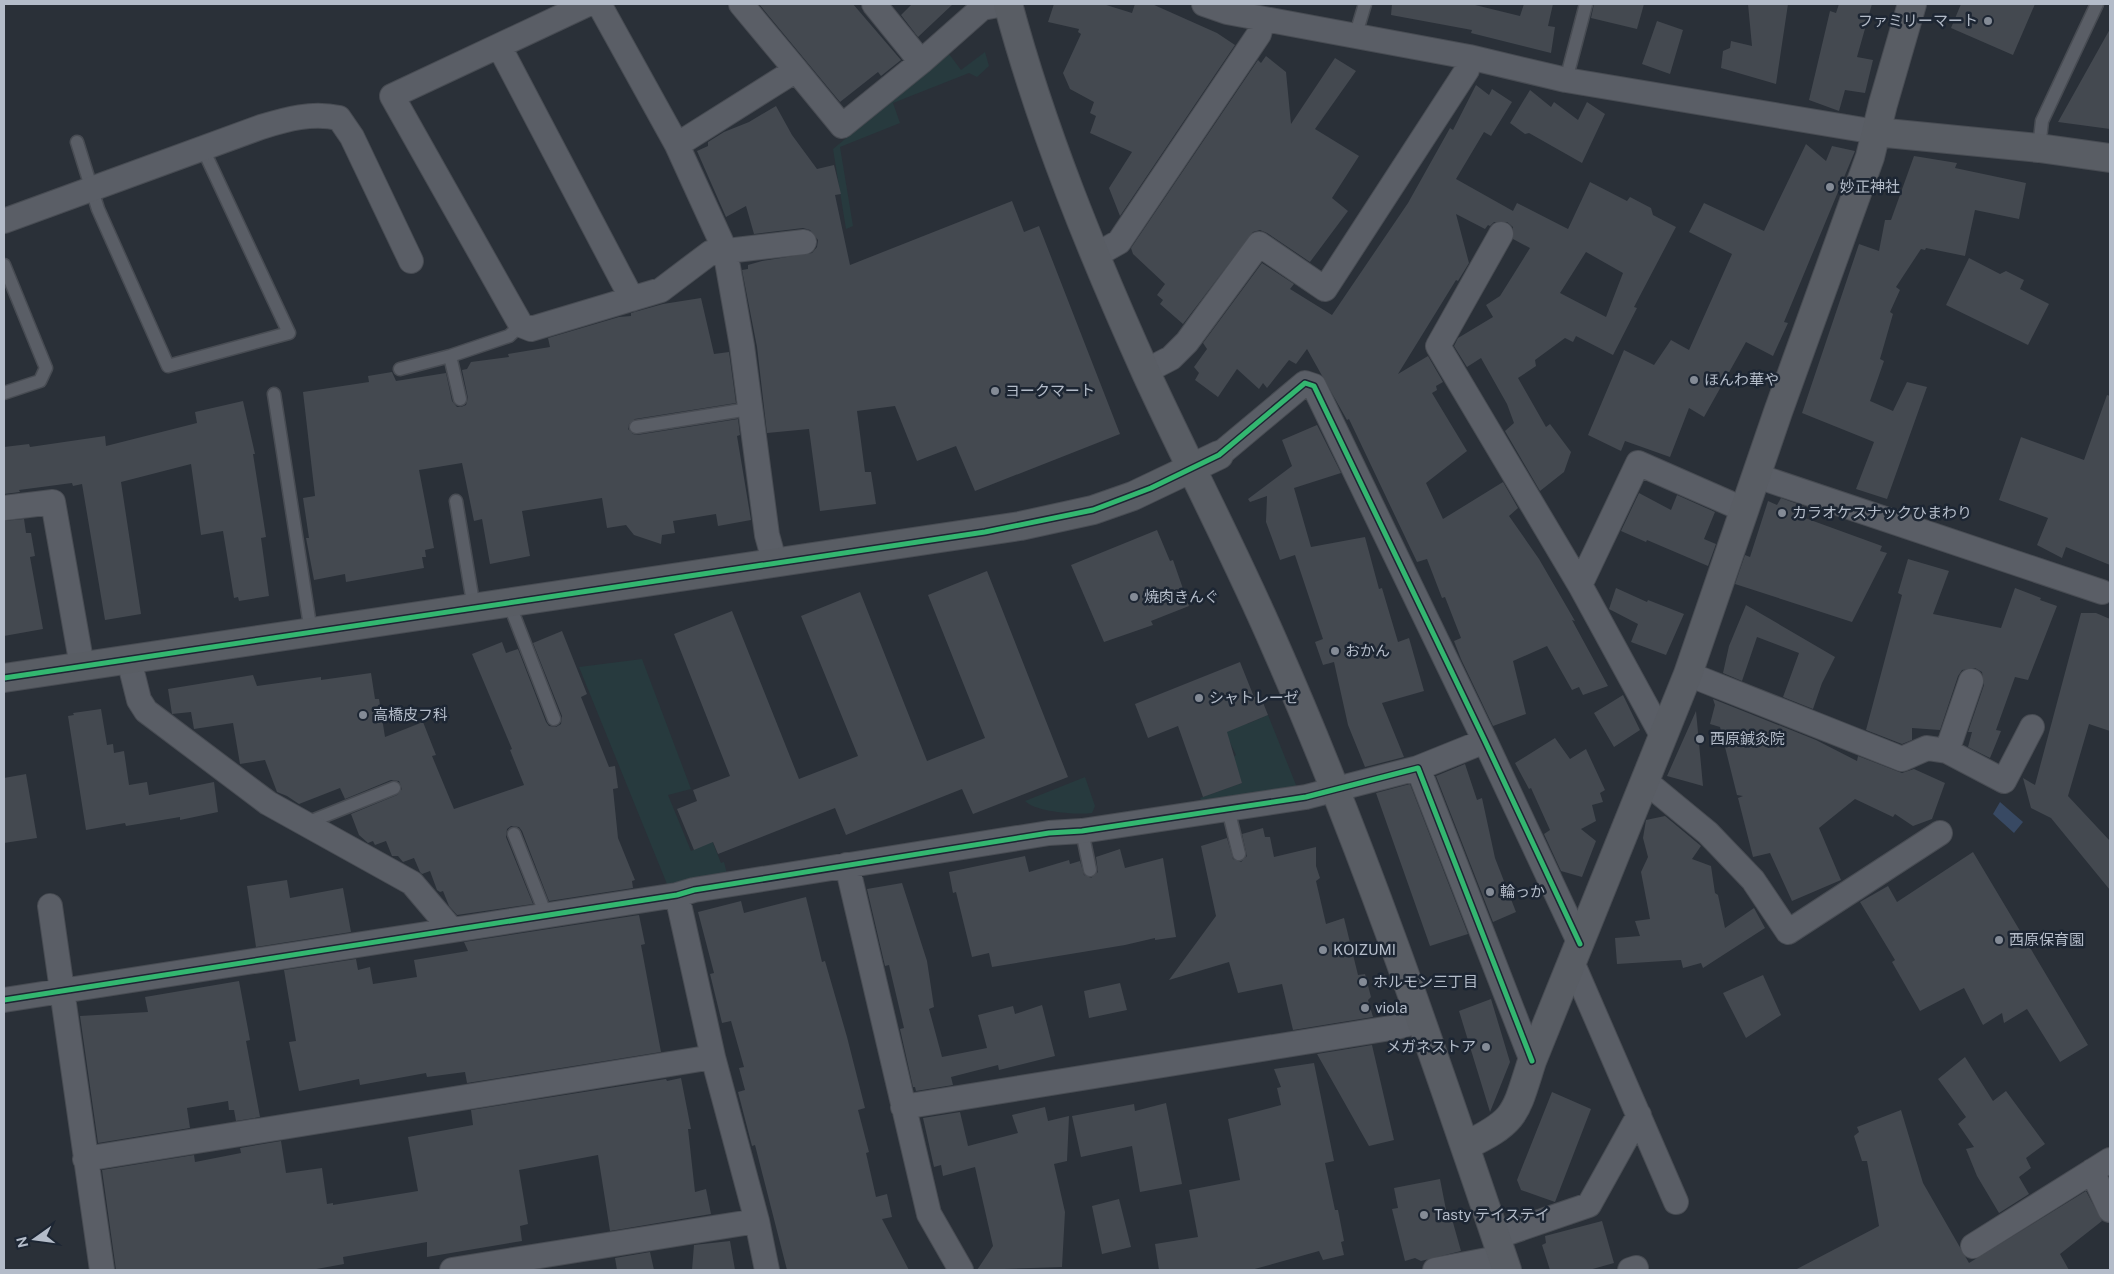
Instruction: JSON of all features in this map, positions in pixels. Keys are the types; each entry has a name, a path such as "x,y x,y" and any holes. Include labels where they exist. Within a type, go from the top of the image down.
{"street":[{"path":"588,4 392,96 521,325 532,329 661,290 710,253 804,242"},
{"path":"599,4 677,145 725,250 742,346 767,535 775,564"},
{"path":"741,4 842,126 921,62 982,8 1006,4 1042,120 1096,255 1146,371 1250,589 1303,709 1422,1020 1502,1255"},
{"path":"874,4 921,62"},
{"path":"1204,4 1229,8 1263,20 1469,57 1566,80 1876,132 2039,148 2110,158"},
{"path":"1465,1146 1492,1133 1508,1122 1517,1108 1532,1062 1688,674 1756,476 1870,157 1912,4"},
{"path":"1096,255 1118,242 1259,34 1263,20"},
{"path":"499,46 632,299"},
{"path":"1146,371 1171,358 1187,342 1259,244 1325,290 1466,70 1469,57"},
{"path":"677,145 796,70"},
{"path":"4,221 203,148 294,117 324,114 340,118 352,137 411,261"},
{"path":"1501,234 1438,346 1580,585 1663,737"},
{"path":"4,678 775,564 985,532 1070,516 1133,496 1219,455 1305,383 1314,386 1485,741 1576,953 1639,1115 1676,1202"},
{"path":"1580,585 1638,463 1745,510"},
{"path":"1756,476 2102,592"},
{"path":"4,508 53,502 82,666"},
{"path":"128,660 139,700 146,711 268,803 412,883 451,929"},
{"path":"1688,674 1902,759 1927,748 1947,751 2004,781 2032,727"},
{"path":"1947,751 1971,681"},
{"path":"4,1000 677,895 694,890 1049,833 1082,831 1306,797 1418,768 1485,741"},
{"path":"1418,768 1532,1062"},
{"path":"1645,781 1708,833 1753,880 1788,932 1940,833"},
{"path":"847,865 929,1214 960,1270"},
{"path":"677,895 713,1057 757,1221 767,1270"},
{"path":"50,906 102,1270"},
{"path":"904,1107 1397,1027 1422,1020"},
{"path":"85,1159 713,1057"},
{"path":"1435,1270 1502,1255 1589,1205 1639,1115"},
{"path":"1973,1246 2101,1165 2110,1210"},
{"path":"452,1270 757,1221"}],"lane":[{"path":"1355,37 1365,4"},
{"path":"1566,80 1586,4"},
{"path":"2039,148 2042,121 2097,4"},
{"path":"77,142 98,209 168,366 289,333 203,148"},
{"path":"4,265 46,368 40,381 4,393"},
{"path":"400,369 450,356 510,336 521,325"},
{"path":"450,356 460,399"},
{"path":"274,394 311,632"},
{"path":"636,427 749,408"},
{"path":"456,501 474,608"},
{"path":"509,603 554,719"},
{"path":"304,824 394,788"},
{"path":"1228,809 1239,854"},
{"path":"1082,831 1090,870"},
{"path":"514,834 546,915"}],"green space":[{"path":"985,52 989,66 977,77 969,73 893,103 900,123 840,147 853,226 846,229 833,149 949,54 961,70"},
{"path":"642,659 691,789 668,795 691,851 703,846 711,838 721,863 724,862 727,874 667,884 579,667"},
{"path":"1268,715 1298,790 1203,805 1200,798 1242,783 1233,757 1236,755 1223,728 1245,720 1247,724"},
{"path":"1085,777 1095,806 1092,813 1077,814 1047,810 1030,805 1025,801"}],"water":[{"path":"2000,802 2023,822 2014,833 1993,814"}],"building":[{"path":"759,4 853,4 901,60 881,76 878,72 840,102"},
{"path":"912,4 953,4 918,37 901,15"},
{"path":"1054,4 1103,4 1132,13 1135,4 1152,4 1217,33 1235,45 1120,216 1109,188 1132,152 1090,133 1096,116 1090,113 1094,102 1070,89 1063,73 1081,34 1078,32 1079,29 1048,22"},
{"path":"1392,4 1471,4 1520,16 1524,4 1553,4 1548,26 1555,27 1551,53 1471,33 1472,30 1391,15"},
{"path":"1594,4 1644,4 1637,29 1591,18"},
{"path":"1748,4 1788,4 1776,84 1721,68 1723,51 1730,48 1731,41 1752,46"},
{"path":"1839,4 1872,4 1857,57 1873,60 1865,93 1845,90 1839,111 1809,100 1830,11 1836,13"},
{"path":"1961,4 2035,4 2013,55 1951,28"},
{"path":"1657,21 1683,30 1670,74 1642,64"},
{"path":"2110,29 2110,129 2058,122"},
{"path":"1266,56 1286,72 1291,124 1335,58 1356,71 1315,129 1359,156 1332,198 1348,211 1310,262 1267,233 1260,230 1253,232 1183,324 1160,304 1163,300 1157,295 1165,284 1133,254 1131,248 1258,60 1261,63"},
{"path":"1476,85 1489,95 1492,89 1512,102 1491,136 1484,132 1456,179 1513,211 1517,203 1568,229 1590,182 1627,201 1630,197 1651,208 1653,215 1676,227 1634,307 1637,308 1613,355 1576,336 1573,342 1565,338 1535,360 1536,366 1518,378 1546,427 1550,424 1571,452 1564,472 1540,491 1505,431 1514,423 1507,404 1481,358 1467,367 1454,346 1458,338 1493,317 1486,305 1500,296 1530,248 1513,239 1513,227 1507,222 1494,222 1485,229 1456,214 1469,263 1458,281 1456,280 1398,374 1428,356 1443,382 1436,386 1437,390 1432,393 1467,451 1426,483 1443,519 1503,482 1518,508 1509,516 1539,559 1575,621 1572,620 1608,686 1583,695 1579,687 1572,690 1547,646 1513,661 1526,714 1493,726 1461,659 1454,641 1461,638 1445,597 1442,598 1427,559 1417,562 1349,419 1347,420 1307,349 1296,364 1289,360 1267,388 1263,383 1259,389 1237,369 1218,397 1195,380 1199,373 1194,367 1207,349 1203,343 1262,263 1294,284 1290,289 1332,315 1408,203 1450,128 1453,130","holes":["1586,252 1623,273 1606,317 1560,293"]},
{"path":"1530,90 1551,107 1554,102 1578,120 1587,102 1605,114 1582,163 1529,133 1525,134 1510,123"},
{"path":"776,106 792,135 817,169 834,165 841,194 835,195 850,265 1012,201 1024,232 1039,226 1120,434 975,491 956,446 917,461 895,406 857,411 865,472 871,472 876,504 820,511 809,429 767,433 757,347 742,270 748,269 748,265 762,261 812,253 817,247 818,240 810,230 803,228 754,234 746,206 726,217 697,151 708,146 708,142 724,132 749,122"},
{"path":"1806,144 1826,161 1832,146 1855,151 1784,322 1788,323 1773,356 1746,342 1704,417 1689,408 1670,457 1625,441 1621,451 1588,435 1624,350 1654,365 1671,340 1689,350 1732,254 1689,232 1704,203 1764,231"},
{"path":"1914,156 1957,163 1955,168 2026,183 2019,219 1975,210 1965,256 1926,248 1925,250 1921,249 1896,287 1900,290 1890,312 1893,314 1880,359 1884,361 1870,401 1893,411 1907,382 1927,387 1887,499 1856,489 1874,442 1802,413 1859,244 1879,251 1885,220 1891,220"},
{"path":"1969,258 2000,274 2006,271 2024,280 2020,289 2049,304 2028,345 1946,305"},
{"path":"701,298 714,354 729,352 736,403 635,419 629,424 628,429 637,435 738,419 740,435 737,436 751,520 718,526 716,514 673,521 675,533 662,535 661,544 634,535 626,525 607,528 602,498 522,511 530,556 490,564 482,519 474,521 462,463 419,470 434,548 425,550 426,557 422,557 424,568 346,582 345,574 314,580 306,538 309,538 303,498 315,496 303,392 369,382 368,376 392,372 396,381 446,373 452,401 457,407 461,407 466,405 468,398 462,370 467,369 471,362 509,357 508,354 550,347 548,338 619,317 631,316 631,313 663,304"},
{"path":"2107,395 2110,396 2110,565 2066,547 2062,558 2037,545 2048,518 1999,500 2021,437 2084,460"},
{"path":"243,401 255,454 253,454 266,537 261,538 269,596 239,601 238,597 234,598 223,531 201,535 191,464 121,482 141,614 105,620 82,484 73,486 72,483 19,490 20,492 4,494 4,447 29,444 30,447 105,436 106,446 197,423 195,412"},
{"path":"1317,425 1341,473 1294,488 1311,547 1365,537 1379,589 1382,588 1398,642 1409,638 1424,691 1382,703 1404,757 1365,767 1348,725 1334,662 1323,665 1315,642 1323,639 1295,555 1280,560 1266,522 1267,496 1250,502 1248,499 1292,466 1282,440"},
{"path":"1639,493 1671,510 1677,495 1715,512 1704,539 1716,544 1708,566 1621,531"},
{"path":"1781,498 1806,507 1805,518 1882,546 1880,551 1887,553 1852,622 1735,584 1745,555 1750,557 1768,501 1777,505"},
{"path":"24,519 26,533 31,533 35,556 30,557 43,629 4,636 4,521"},
{"name":"焼肉きんぐ","path":"1157,530 1170,561 1173,560 1189,606 1151,621 1153,625 1104,642 1071,565"},
{"path":"1908,559 1949,571 1933,614 2001,628 2015,588 2057,606 2028,680 2015,677 1996,730 2001,731 1990,758 1968,747 1972,732 1968,732 1984,685 1982,672 1975,668 1962,670 1958,676 1940,730 1912,728 1912,740 1902,744 1866,730 1902,595 1898,593"},
{"path":"987,571 1068,777 973,814 962,789 846,835 835,808 718,854 713,842 694,850 677,809 697,801 693,790 730,776 674,634 732,611 799,779 858,756 801,616 860,592 927,761 985,738 928,595"},
{"path":"1616,588 1647,602 1648,600 1684,614 1666,655 1631,642 1638,624 1609,609"},
{"path":"1746,605 1835,657 1822,683 1813,709 1783,697 1799,653 1757,637 1742,681 1723,673 1729,646"},
{"path":"2081,613 2096,613 2110,619 2110,731 2089,724 2068,796 2110,841 2110,890 2051,818 2031,808 2023,778 2035,785"},
{"path":"562,631 587,694 581,697 609,767 615,766 618,788 613,789 618,838 635,880 632,881 633,888 549,901 522,831 519,827 511,826 507,829 506,837 533,904 457,915 449,906 443,891 437,890 430,871 422,874 414,858 403,862 398,856 392,856 386,841 375,845 373,841 368,843 359,835 351,814 397,795 402,789 399,781 391,780 345,799 340,788 299,804 277,792 265,760 240,764 233,723 194,729 191,712 172,714 168,689 253,675 257,686 321,677 321,680 371,673 375,699 379,699 385,737 423,722 436,755 432,756 454,809 524,785 510,750 512,749 472,654 502,642 506,653 518,649 546,722 549,726 556,727 561,724 562,716 533,643"},
{"path":"1240,662 1254,697 1260,695 1268,715 1227,732 1242,783 1203,797 1178,726 1148,738 1135,704"},
{"path":"1623,695 1640,730 1614,747 1594,713"},
{"path":"1713,699 1816,740 1857,761 1858,756 1902,773 1914,769 1945,783 1932,819 1913,826 1895,814 1893,817 1855,799 1819,828 1841,880 1792,901 1770,853 1753,857 1738,798 1743,796 1737,795 1720,727 1710,724 1715,705"},
{"path":"101,709 107,745 113,744 114,753 124,751 129,785 147,782 149,795 214,782 218,812 180,820 180,817 126,826 125,823 86,830 68,716 74,715 73,713"},
{"path":"1696,711 1703,786 1667,776"},
{"path":"1555,738 1570,759 1586,749 1605,790 1600,793 1603,802 1592,805 1596,821 1581,829 1596,841 1582,877 1561,871 1544,834 1550,830 1531,788 1529,789 1515,763"},
{"path":"1465,764 1477,800 1482,798 1495,858 1516,912 1493,922 1436,776"},
{"path":"26,774 37,838 4,843 4,778"},
{"path":"1410,784 1468,934 1430,946 1376,793"},
{"path":"1665,816 1701,846 1692,859 1711,866 1715,893 1718,895 1725,928 1754,908 1765,928 1703,968 1701,963 1683,968 1681,960 1617,964 1615,938 1640,936 1635,921 1650,919 1641,872 1648,857 1643,838 1646,820"},
{"path":"1263,828 1265,837 1270,837 1274,857 1316,847 1316,866 1320,878 1316,881 1326,924 1344,918 1358,975 1365,974 1371,997 1368,1000 1373,1017 1293,1030 1282,984 1238,993 1229,962 1169,980 1216,916 1201,846 1227,838 1233,859 1241,862 1247,856 1242,834"},
{"path":"1120,849 1125,868 1163,858 1176,937 1155,940 1155,938 1125,945 992,967 989,953 972,957 956,892 953,893 949,872 1025,856 1029,872 1069,860 1070,864 1080,861 1084,875 1091,878 1098,872 1096,857"},
{"path":"1973,852 2088,1045 2060,1062 2027,1009 2004,1023 2002,1013 1983,1025 1964,988 1920,1011 1892,962 1895,960 1860,902 1888,886 1897,902"},
{"path":"287,880 290,898 343,888 351,932 256,947 247,886"},
{"path":"902,883 927,961 934,1007 929,1009 942,1057 987,1048 978,1015 1013,1006 1015,1014 1042,1005 1055,1056 999,1070 998,1065 951,1077 953,1085 916,1091 915,1087 913,1087 900,1029 904,1028 889,965 885,966 867,889"},
{"path":"806,897 822,962 825,961 865,1108 858,1110 869,1152 866,1153 876,1197 887,1194 892,1217 882,1219 909,1270 787,1270 755,1145 752,1146 738,1092 745,1090 739,1068 744,1067 731,1021 722,1023 710,974 714,973 698,912 741,901 744,913"},
{"path":"639,915 645,944 641,945 661,1052 467,1083 465,1072 427,1077 426,1073 360,1085 359,1079 299,1091 289,1042 296,1041 284,970 356,959 358,970 370,967 373,984 417,977 414,960 468,951 464,942"},
{"path":"1763,975 1781,1015 1746,1038 1723,993"},
{"path":"239,981 250,1040 246,1041 260,1117 236,1121 234,1110 229,1110 228,1101 187,1108 190,1128 98,1143 80,1016 148,1012 145,997"},
{"path":"1120,983 1127,1010 1089,1018 1084,991"},
{"path":"1491,999 1510,1062 1490,1112 1459,1011"},
{"path":"1372,1045 1394,1140 1369,1146 1317,1054"},
{"path":"1965,1057 1993,1101 2006,1091 2045,1144 2026,1158 2031,1168 2019,1177 2029,1194 1999,1213 1977,1176 1966,1149 1974,1147 1958,1124 1966,1117 1938,1079"},
{"path":"1314,1063 1334,1161 1325,1163 1335,1210 1338,1210 1344,1241 1341,1242 1344,1255 1323,1260 1319,1251 1251,1270 1159,1270 1155,1244 1198,1237 1189,1190 1240,1180 1228,1119 1281,1105 1277,1088 1281,1087 1274,1069"},
{"path":"681,1078 691,1129 688,1129 695,1192 706,1189 711,1214 610,1231 598,1155 519,1170 528,1224 520,1226 522,1241 427,1257 427,1242 343,1257 344,1264 311,1270 116,1270 102,1170 194,1155 195,1162 241,1153 240,1148 281,1141 286,1173 322,1168 327,1204 333,1203 333,1205 418,1191 408,1137 473,1125 471,1110"},
{"path":"1552,1092 1591,1109 1555,1202 1521,1190 1517,1180"},
{"path":"1166,1103 1182,1184 1140,1192 1132,1146 1081,1157 1072,1116 1134,1104 1135,1111"},
{"path":"1045,1107 1048,1121 1069,1116 1067,1161 1054,1164 1065,1212 1062,1267 977,1270 993,1246 975,1167 943,1176 941,1165 934,1167 923,1118 960,1112 968,1146 1018,1133 1012,1115"},
{"path":"1901,1110 1923,1183 1969,1263 2086,1191 2102,1221 2060,1254 2069,1270 1795,1270 1879,1226 1867,1161 1862,1161 1854,1136 1859,1132 1857,1127"},
{"path":"1440,1179 1448,1220 1452,1219 1461,1251 1421,1261 1415,1258 1405,1261 1392,1209 1398,1208 1394,1188"},
{"path":"1119,1199 1131,1247 1102,1254 1092,1206"},
{"path":"1602,1221 1614,1263 1589,1270 1550,1270 1542,1245 1546,1243 1545,1236"},
{"path":"730,1241 735,1270 692,1270 694,1245"},
{"path":"650,1252 654,1270 617,1270 615,1258"}],"cycle path":[{"path":"4,678 985,532 1093,510 1151,488 1219,455 1305,383 1314,386 1485,741 1580,944"},
{"path":"4,1000 677,895 694,890 1049,833 1082,831 1306,797 1418,768 1532,1061"}],"place":[{"name":"ファミリーマート","path":"1988,21"},
{"name":"妙正神社","path":"1830,187"},
{"name":"ほんわ華や","path":"1694,380"},
{"name":"ヨークマート","path":"995,391"},
{"name":"カラオケスナックひまわり","path":"1782,513"},
{"name":"焼肉きんぐ","path":"1134,597"},
{"name":"おかん","path":"1335,651"},
{"name":"シャトレーゼ","path":"1199,698"},
{"name":"高橋皮フ科","path":"363,715"},
{"name":"西原鍼灸院","path":"1700,739"},
{"name":"輪っか","path":"1490,892"},
{"name":"西原保育園","path":"1999,940"},
{"name":"KOIZUMI","path":"1323,950"},
{"name":"ホルモン三丁目","path":"1363,982"},
{"name":"viola","path":"1365,1008"},
{"name":"メガネストア","path":"1486,1047"},
{"name":"Tasty テイステイ","path":"1424,1215"}]}
